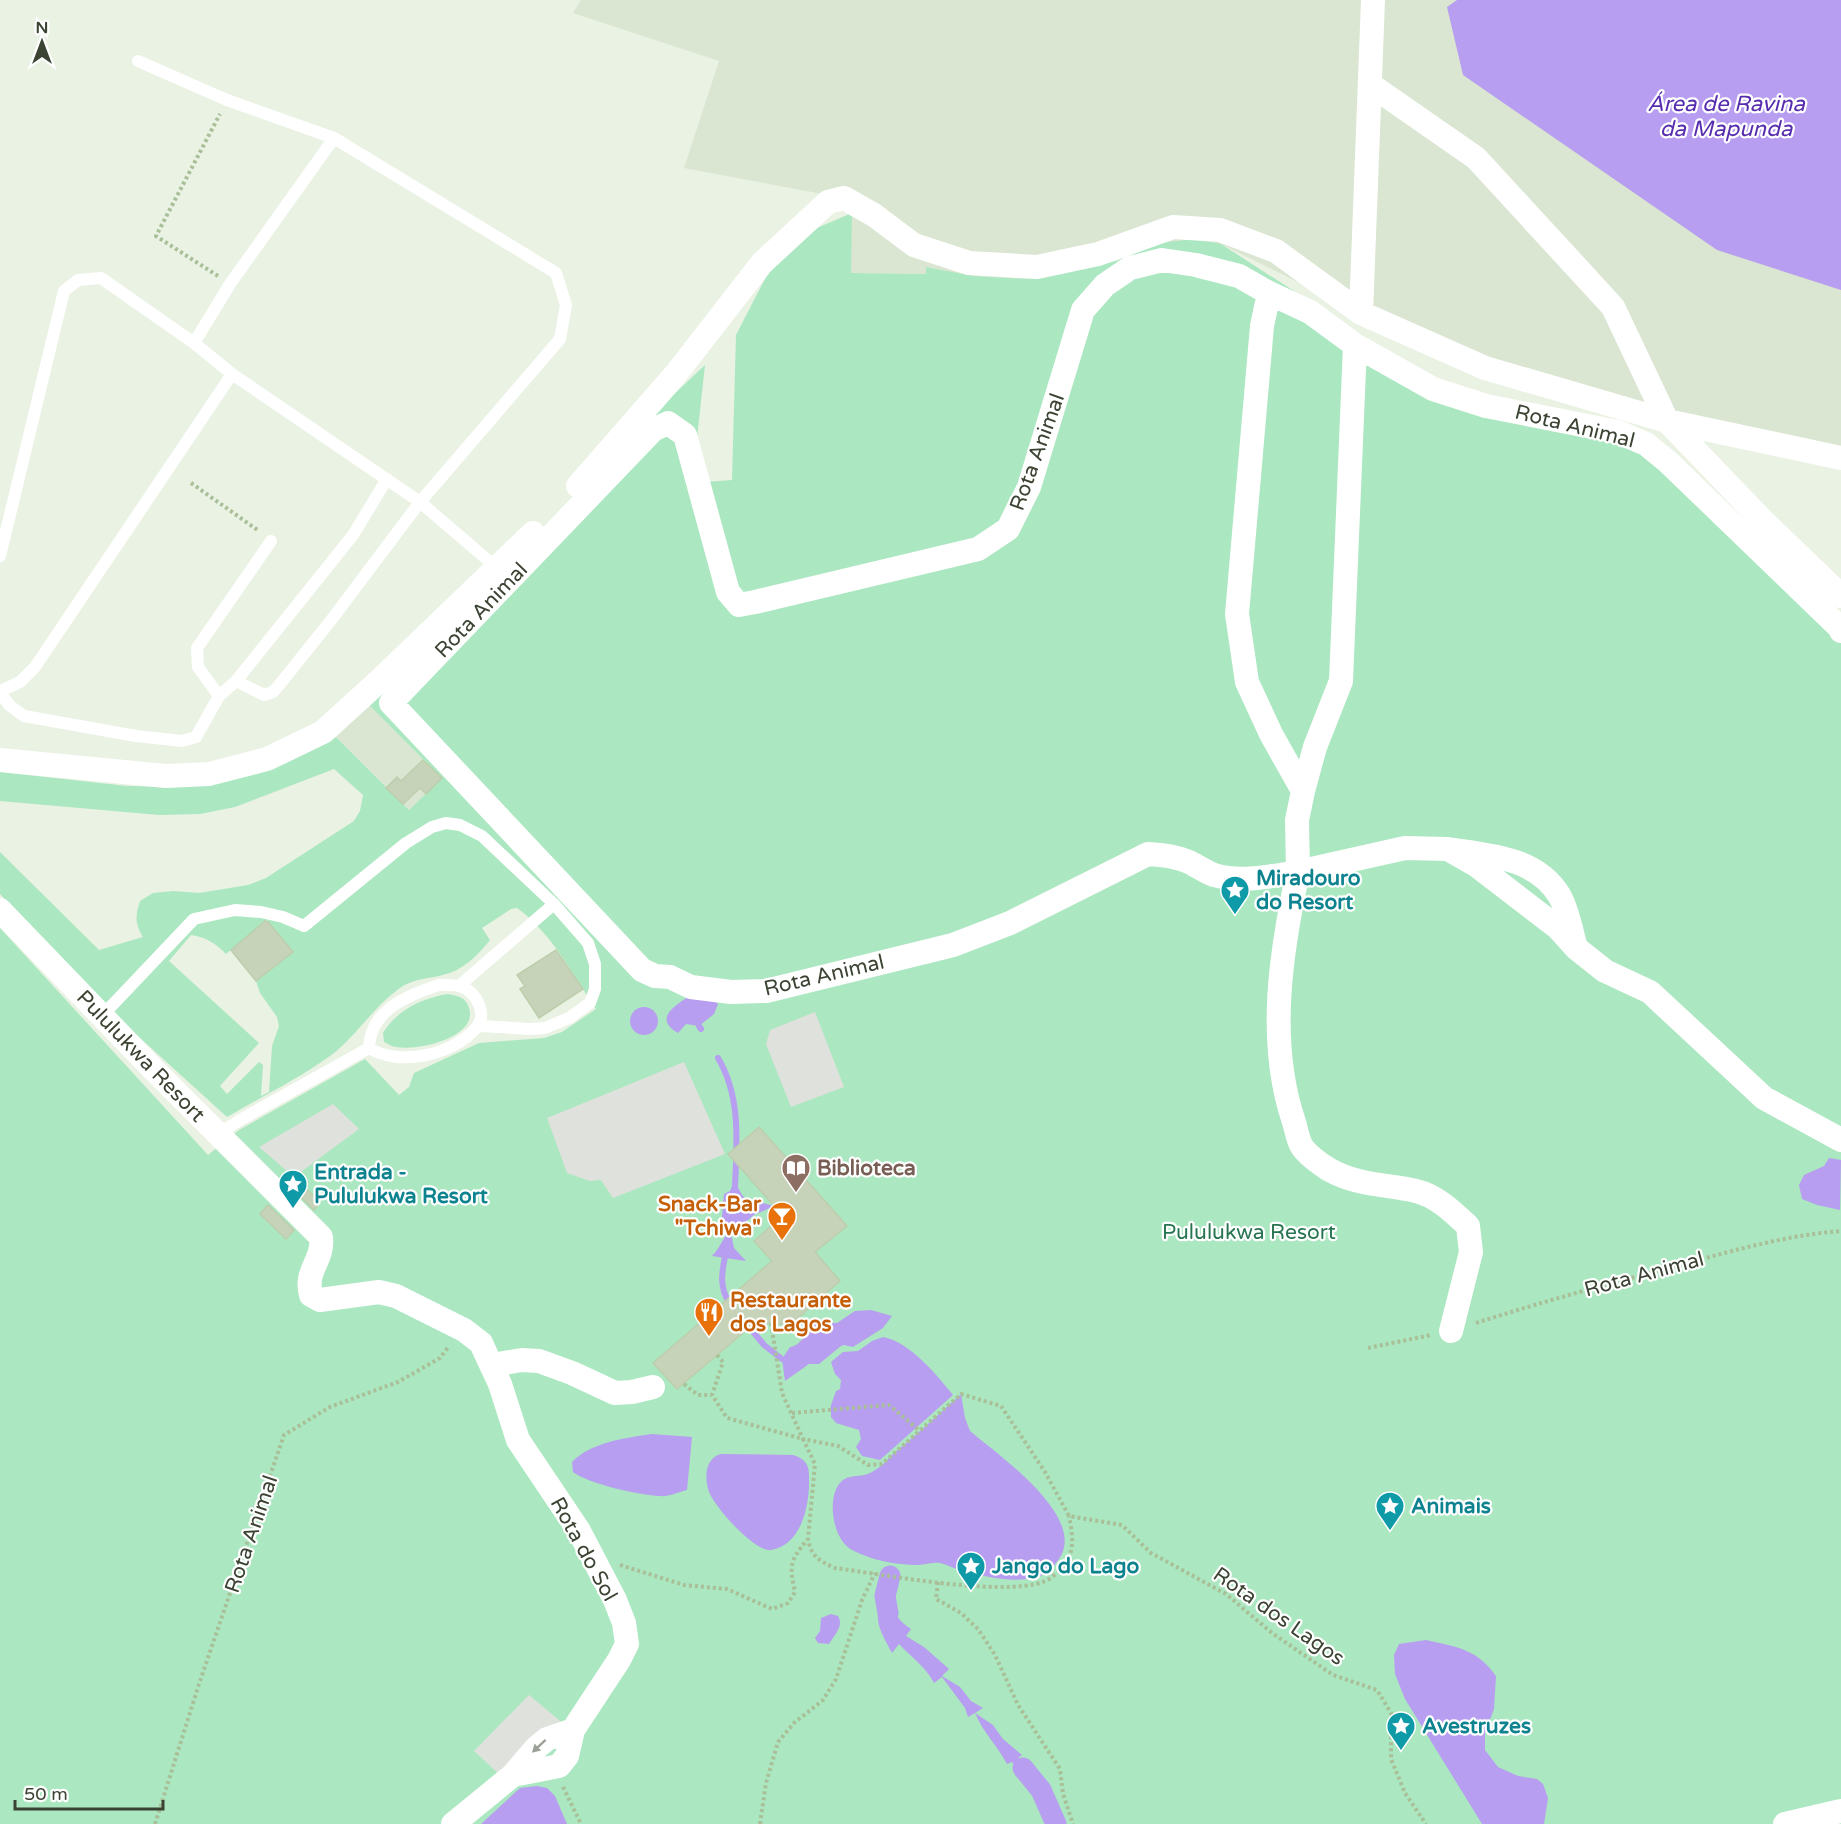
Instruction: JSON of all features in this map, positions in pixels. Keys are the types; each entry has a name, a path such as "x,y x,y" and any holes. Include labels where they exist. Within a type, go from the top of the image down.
{"street":[{"path":"1361,312 1373,0"},
{"path":"1371,85 1476,158 1613,307 1667,421 1764,522 1841,596"},
{"path":"0,759 166,776 209,774 267,759 323,732 550,517 675,375 762,263 828,202 844,198 874,215 914,245 969,263 1037,267 1098,254 1173,227 1220,230 1276,251 1361,312 1485,368 1667,421 1841,458"},
{"name":"Rota Animal","path":"1841,631 1668,462 1646,444 1618,432 1486,406 1433,388 1355,345 1310,312 1239,276 1196,265 1162,261 1130,268 1105,285 1083,310 1029,487 1008,529 978,549 739,604 728,592 685,435 668,423 653,430 391,703 642,970 655,976 670,977 691,987 731,992 766,991 952,945 1010,923 1148,854 1169,855 1213,874 1236,879 1261,878 1298,872 1405,848 1448,849 1493,855 1527,866 1545,879 1559,896 1576,948 1605,971 1650,992 1764,1098 1841,1140"},
{"path":"1269,293 1262,326 1236,614 1247,682 1271,734 1303,791"},
{"path":"1355,345 1341,681 1315,747 1297,820 1298,872 1282,971 1279,1030 1281,1070 1302,1146 1328,1169 1367,1185 1417,1191 1445,1205 1468,1226 1471,1252 1451,1331"},
{"name":"Pululukwa Resort","path":"2,914 279,1196"},
{"name":"Rota do Sol","path":"279,1196 321,1237 323,1247 307,1282 310,1295 320,1300 379,1292 396,1296 471,1335 481,1343 500,1384 518,1440 579,1531 593,1557 624,1623 627,1644 573,1730 567,1756 559,1766"},
{"path":"492,1365 522,1360 539,1361 615,1393 653,1387"},
{"path":"453,1824 513,1775 536,1748 547,1739 573,1730"},
{"path":"513,1775 559,1766"},
{"path":"1785,1824 1841,1811"}],"lane":[{"path":"138,61 227,100 334,138 556,273 566,305 560,339 420,502 332,619 273,692 264,695 236,681"},
{"path":"194,343 230,284 334,138"},
{"path":"0,556 64,291 78,280 102,278 194,343 232,374 420,502 497,568"},
{"path":"232,374 35,667 20,682 0,691 9,705 24,716 136,736 182,741 196,737 219,696 236,681 352,535 387,479"},
{"path":"219,696 198,668 197,648 271,541"},
{"path":"102,1016 194,919 235,910 283,917 304,926 406,843 432,827 446,823 460,825 482,836 554,904 588,943 595,964 595,989 590,1003 569,1018 545,1028 479,1026"},
{"path":"460,986 554,904"},
{"path":"439,985 460,986 476,995 481,1011 479,1026 448,1048 423,1055 397,1058 379,1054 369,1048 369,1038 376,1023 393,1006 413,993 439,985"},
{"path":"218,1134 240,1119 369,1048"}],"path":[{"path":"227,100 156,236 230,284"},
{"path":"191,483 271,541"},
{"name":"Rota Animal","path":"1368,1348 1451,1331 1560,1296 1740,1249 1841,1231"},
{"path":"712,1395 727,1418 803,1439 838,1446 868,1465 882,1464 962,1394 1002,1406 1045,1472 1069,1516 1074,1542 1066,1563 1051,1579 1034,1586 1004,1587 938,1582 835,1568 818,1561 810,1550 808,1539 815,1464 803,1439 792,1413 782,1394 771,1323"},
{"name":"Rota Animal","path":"155,1824 199,1684 284,1435 330,1407 398,1382 440,1358 450,1344"},
{"path":"712,1395 723,1362 717,1355"},
{"path":"684,1384 698,1395 712,1395"},
{"path":"792,1413 889,1405 920,1431"},
{"name":"Rota dos Lagos","path":"1069,1516 1122,1525 1151,1553 1226,1594 1272,1634 1333,1675 1377,1690 1391,1713 1390,1759 1405,1793 1426,1824"},
{"path":"593,1557 684,1585 728,1589 772,1609 788,1602 795,1592 790,1570 795,1555 808,1539"},
{"path":"761,1823 766,1783 778,1742 794,1723 824,1700 836,1678 862,1600 875,1573"},
{"path":"938,1582 936,1599 961,1613 978,1629 1007,1678 1018,1705 1060,1769 1063,1794 1073,1824"},
{"path":"559,1766 563,1791 580,1824"}],"shaded area":[{"path":"581,0 1841,0 1841,460 1667,421 1361,313 1221,244 1159,243 1124,258 1074,271 1029,279 974,276 926,267 926,274 850,273 852,213 844,198 684,168 719,61 573,13"},
{"path":"369,705 442,778 409,810 336,737"},
{"path":"815,1012 844,1087 791,1107 766,1044 770,1030"},
{"path":"684,1062 725,1154 613,1198 601,1180 590,1181 567,1173 547,1118"},
{"path":"333,1104 359,1129 294,1177 259,1147"},
{"path":"529,1695 565,1725 501,1776 474,1751"}],"green space":[{"name":"Pululukwa Resort","path":"852,213 851,273 926,274 926,267 974,276 1029,279 1119,260 1159,243 1195,239 1221,244 1393,355 1446,385 1607,421 1841,620 1841,1824 0,1824 0,928 208,1155 239,1130 365,1059 399,1095 409,1087 414,1073 479,1043 544,1038 562,1032 596,1009 561,955 540,929 517,908 511,909 482,928 490,940 468,963 453,972 403,986 393,993 330,1056 227,1117 117,1017 0,894 0,852 99,950 143,937 137,924 137,911 140,901 153,893 173,891 199,893 248,885 266,878 354,821 360,811 363,795 334,769 235,807 200,814 159,815 0,801 0,772 127,786 169,787 336,737 409,810 442,778 369,705 705,365 696,447 705,482 732,480 736,335 768,273 810,231","holes":["267,920 292,951 256,981 260,993 277,1017 279,1026 272,1046 269,1092 261,1096 263,1065 259,1062 227,1094 220,1086 259,1043 169,961 191,935 210,941 226,954"]},
{"path":"448,994 464,999 469,1008 469,1019 464,1028 455,1035 442,1041 414,1047 402,1048 384,1042 383,1033 389,1025 411,1006"}],"water":[{"name":"Área de Ravina da Mapunda","path":"1457,0 1841,0 1841,290 1717,250 1463,75 1447,7"},
{"path":"688,997 711,997 718,1004 714,1014 699,1026 686,1024 678,1033 667,1023 668,1014"},
{"path":"644,1007 654,1011 658,1021 654,1031 644,1035 634,1031 630,1021 634,1011"},
{"path":"1829,1158 1841,1160 1840,1210 1802,1199 1799,1185 1804,1175 1824,1166"},
{"path":"735,1179 745,1198 774,1206 754,1215 736,1230 721,1227 724,1194 730,1191"},
{"path":"730,1229 734,1248 746,1261 712,1256"},
{"path":"871,1310 892,1316 883,1328 853,1347 841,1346 819,1364 809,1364 785,1381 782,1359 790,1347 800,1342 811,1323 837,1323 855,1311"},
{"path":"883,1337 913,1352 953,1395 880,1460 862,1456 856,1447 861,1439 859,1430 836,1423 831,1417 831,1405 836,1391 840,1389 841,1380 835,1374 831,1362 843,1352 858,1351 872,1341"},
{"path":"961,1394 970,1431 1036,1488 1051,1506 1061,1525 1065,1542 1059,1559 1042,1575 1025,1579 1005,1579 975,1574 940,1563 910,1565 892,1563 867,1557 852,1550 841,1540 833,1515 833,1499 838,1485 847,1478 867,1474 878,1468"},
{"path":"652,1434 692,1437 687,1490 663,1496 640,1494 602,1485 573,1472 572,1462 599,1445"},
{"path":"721,1454 793,1455 806,1463 809,1470 809,1488 806,1511 797,1532 782,1547 771,1550 755,1544 736,1527 713,1499 707,1487 707,1469 712,1460"},
{"path":"888,1587 894,1611 911,1629 906,1636 924,1647 949,1669 942,1676 960,1687 971,1701 983,1708 968,1717 965,1708 942,1677 934,1683 923,1667 899,1644 892,1653 882,1635 878,1620 880,1605"},
{"path":"831,1614 838,1616 840,1620 838,1630 829,1644 818,1643 815,1638 820,1631 821,1618"},
{"path":"1426,1640 1465,1650 1481,1660 1496,1676 1494,1709 1485,1733 1485,1750 1498,1767 1518,1776 1537,1779 1543,1784 1548,1798 1544,1824 1482,1824 1405,1699 1395,1674 1394,1655 1399,1644"},
{"path":"975,1713 993,1725 1003,1739 1022,1755 1018,1758 1033,1768 1049,1784 1037,1792 1029,1786 1012,1762 1007,1764"},
{"path":"537,1786 547,1788 555,1796 567,1824 481,1824 520,1788"}],"building":[{"path":"423,760 442,778 426,794 420,788 403,804 386,788 397,777 401,781"},
{"path":"265,921 293,952 256,981 231,950"},
{"path":"556,950 583,989 539,1018 520,989 525,986 517,975"},
{"path":"759,1127 847,1226 815,1252 840,1281 790,1325 756,1322 677,1389 653,1363 772,1261 754,1241 783,1216 728,1154"},
{"path":"294,1177 320,1202 314,1210 288,1184"},
{"path":"268,1205 294,1230 286,1239 260,1214"}],"waterway":[{"path":"718,1058 731,1088 734,1104 737,1137 735,1186"},
{"path":"726,1252 722,1273 723,1286 731,1305"},
{"path":"745,1322 764,1345 782,1359"},
{"path":"888,1613 885,1596 890,1576"},
{"path":"1023,1768 1041,1790 1056,1824"}],"place":[{"name":"Miradouro do Resort","path":"1235,916"},
{"name":"Biblioteca","path":"796,1194"},
{"name":"Entrada - Pululukwa Resort","path":"293,1210"},
{"name":"Snack-Bar \"Tchiwa\"","path":"782,1242"},
{"name":"Restaurante dos Lagos","path":"709,1338"},
{"name":"Animais","path":"1390,1532"},
{"name":"Jango do Lago","path":"971,1592"},
{"name":"Avestruzes","path":"1401,1752"}]}
